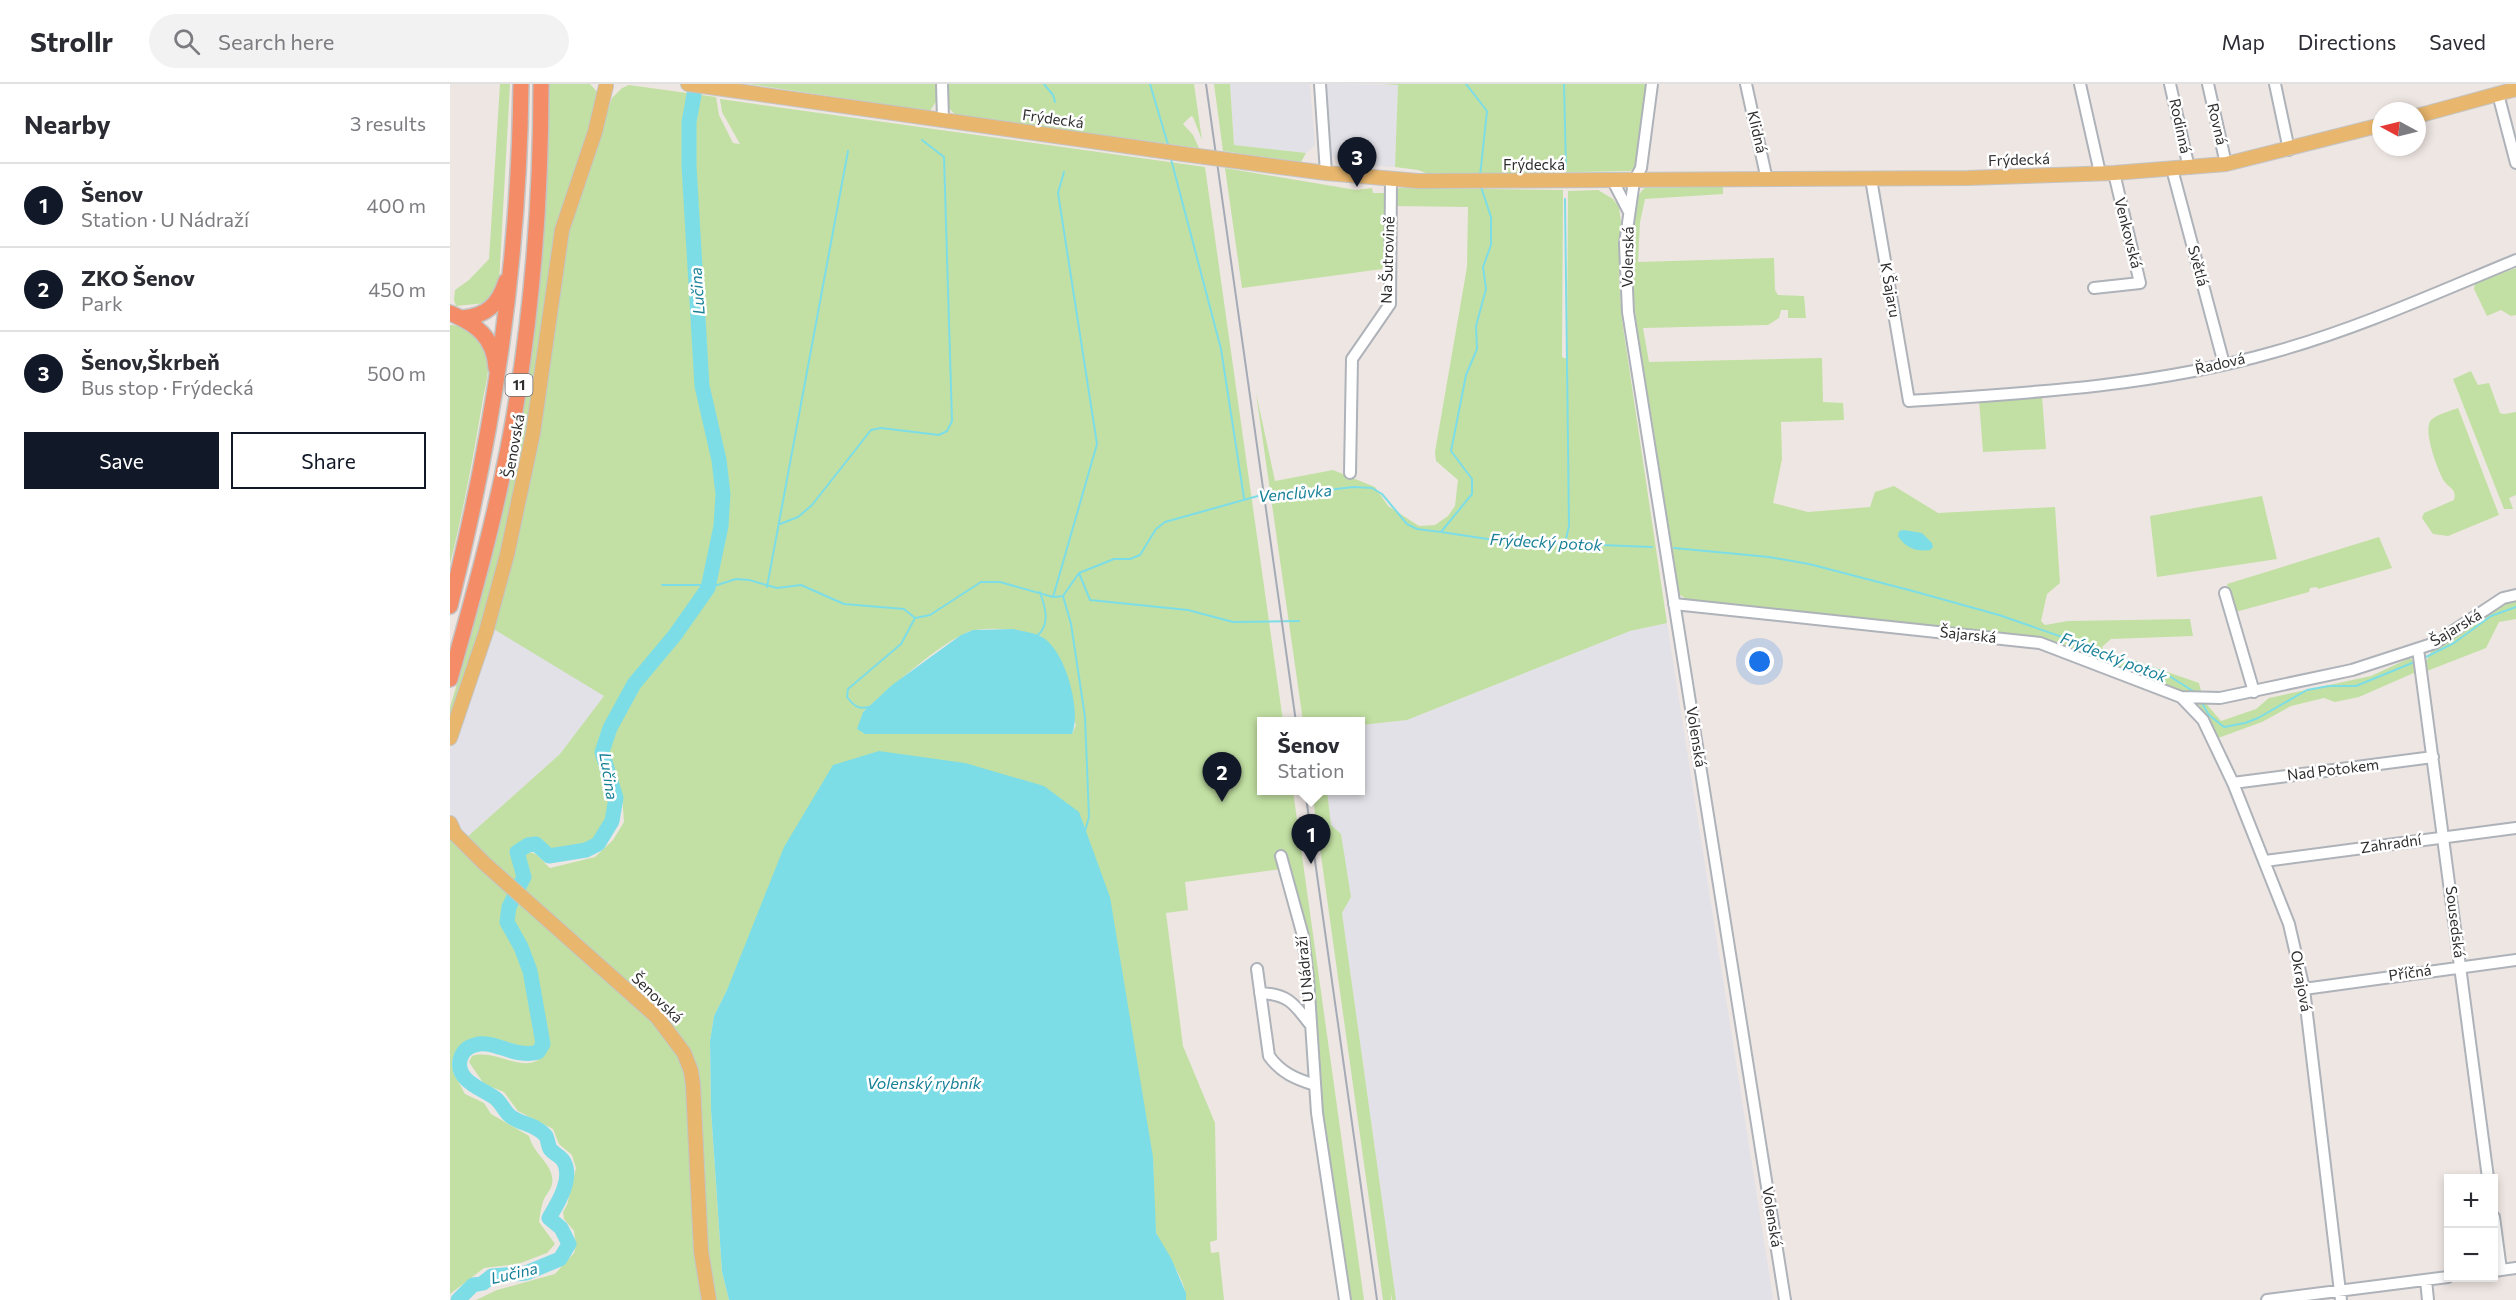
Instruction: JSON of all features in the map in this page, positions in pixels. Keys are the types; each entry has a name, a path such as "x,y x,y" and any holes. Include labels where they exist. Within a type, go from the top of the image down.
{"highway":[{"name":"11","path":"450,606 477,495 494,407 516,237 521,84"},
{"name":"11","path":"450,679 483,561 518,392 538,221 541,84"},
{"path":"456,316 485,313 500,298 506,280 509,251 516,237"},
{"path":"456,316 482,331 493,349 496,370 494,407"}],"main road":[{"name":"Frýdecká","path":"688,84 1326,174 1390,180 1463,182 1767,180 2107,173 2226,164 2372,127"},
{"name":"Šenovská","path":"450,738 486,632 510,544 533,433 562,230 595,132 607,85"},
{"path":"2426,114 2516,89"},
{"name":"Šenovská","path":"450,823 455,834 484,863 672,1034 684,1053 691,1071 701,1251 709,1300"}],"street":[{"path":"942,84 943,120"},
{"path":"1320,84 1326,174"},
{"name":"Volenská","path":"1652,84 1641,168 1634,181 1625,244 1628,312 1783,1298"},
{"name":"Klidná","path":"1746,84 1767,180"},
{"path":"2080,84 2107,173"},
{"name":"Rodinná","path":"2170,84 2189,168"},
{"name":"Rovná","path":"2208,84 2226,164"},
{"path":"2275,84 2289,150"},
{"path":"2498,94 2516,163"},
{"name":"Světlá","path":"2172,169 2224,364"},
{"name":"Venkovská","path":"2094,288 2140,283 2107,173"},
{"name":"K Šajaru","path":"1871,178 1909,401"},
{"name":"Na Šutrovině","path":"1350,473 1352,359 1390,304 1390,180"},
{"path":"1613,181 1629,213"},
{"name":"Řadová","path":"1909,401 2046,392 2187,372 2272,353 2332,334 2516,261"},
{"path":"2225,593 2254,692"},
{"name":"Šajarská","path":"1674,604 2040,643 2181,697 2220,698 2352,670 2419,651 2504,598 2516,595"},
{"name":"Sousedská","path":"2419,651 2487,1174"},
{"name":"Okrajová","path":"2181,697 2203,720 2233,783 2289,924 2304,989 2341,1295"},
{"name":"Nad Potokem","path":"2233,783 2433,757"},
{"name":"Zahradní","path":"2265,861 2516,828"},
{"name":"U Nádraží","path":"1281,856 1303,936 1315,1085 1345,1300"},
{"name":"Příčná","path":"2304,989 2516,960"},
{"path":"1257,969 1269,1056 1276,1066 1293,1078 1315,1085"},
{"path":"1260,993 1282,995 1310,1024"},
{"path":"2498,1271 2516,1268"},
{"path":"2267,1300 2341,1295 2444,1278"},
{"path":"2426,1280 2428,1300"}],"shaded area":[{"path":"1230,84 1310,84 1315,145 1306,153 1234,145"},
{"path":"1324,84 1398,85 1395,167 1375,166 1375,162 1368,161 1367,166 1349,168 1340,164 1331,155"},
{"path":"1667,623 1773,1298 1771,1300 1396,1300 1342,913 1351,896 1331,825 1327,795 1365,795 1365,725 1407,720 1630,631"},
{"path":"492,628 605,695 560,754 466,838 450,813 450,751"}],"green space":[{"path":"500,84 510,84 499,283 486,303 456,306 455,290 469,280 489,259"},
{"path":"548,84 590,84 598,93 598,107 562,218 528,436 500,567 450,728 450,707 492,554 523,399 542,242 547,163"},
{"path":"748,84 938,84 937,100 930,111"},
{"path":"945,84 1194,84 1202,140 1191,116 1183,124 1193,135 1199,148 961,116 946,106"},
{"path":"1214,84 1230,84 1234,145 1306,153 1301,162 1223,151"},
{"path":"1381,84 1648,84 1636,167 1630,171 1476,174 1426,173 1395,167 1398,85"},
{"path":"629,85 716,97 719,115 733,143 740,144 722,112 720,99 1205,167 1282,717 1257,717 1257,795 1294,795 1364,1300 1349,1300 1321,1121 1308,960 1281,869 1185,882 1188,910 1166,913 1183,1046 1215,1123 1217,1240 1210,1242 1211,1253 1219,1252 1224,1300 1186,1300 1182,1282 1156,1232 1153,1157 727,990 714,1016 710,1041 711,1110 722,1272 729,1300 714,1300 704,1228 696,1066 680,1035 669,1020 523,889 529,876 522,854 534,853 550,868 595,857 613,840 624,822 622,795 614,776 609,751 614,732 637,692 628,686 602,736 600,758 611,792 612,807 607,822 597,836 584,845 565,849 547,846 538,840 529,841 509,852 518,867 517,885 466,838 560,754 604,696 492,628 566,239 612,98 622,88","holes":["980,629 1012,629 1041,636 1076,725 1072,734 865,734 863,712 917,665 964,634"]},
{"path":"1225,168 1356,190 1372,188 1373,193 1386,193 1385,262 1382,269 1242,288"},
{"path":"1723,186 1723,194 1645,199 1640,222 1638,262 1774,258 1775,290 1778,295 1804,296 1806,318 1788,318 1788,310 1781,310 1779,318 1768,325 1643,328 1649,362 1822,358 1823,402 1843,403 1844,420 1781,422 1782,459 1773,503 1808,512 1870,507 1875,492 1894,486 1938,513 2055,507 2060,583 2047,594 2041,621 2045,625 2068,621 2190,619 2193,636 2111,639 2102,647 2104,650 2199,683 2202,695 2181,693 2040,640 1689,601 1679,594 1639,339 1631,263 1631,230 1635,203 1645,188"},
{"path":"1399,188 1563,190 1562,357 1567,359 1568,191 1598,190 1613,199 1619,207 1621,222 1619,279 1622,320 1667,623 1630,631 1407,720 1365,725 1365,717 1302,717 1256,393 1275,481 1333,470 1375,487 1388,506 1419,526 1435,525 1448,516 1455,506 1458,480 1436,461 1435,452 1467,267 1468,207 1395,206 1395,193"},
{"path":"2516,268 2516,315 2511,316 2501,310 2487,316 2474,289 2475,283"},
{"path":"450,325 468,330 482,342 487,354 488,366 468,485 450,564"},
{"path":"2471,371 2478,385 2489,383 2500,413 2516,412 2516,495 2509,498 2513,509 2504,509 2453,379"},
{"path":"2042,396 2046,449 1983,452 1979,400"},
{"path":"2458,408 2499,515 2448,536 2433,534 2422,518 2424,513 2454,500 2455,496 2438,468 2429,439 2429,424 2435,417"},
{"path":"2262,496 2277,559 2157,577 2150,516"},
{"path":"2379,537 2392,568 2318,589 2317,587 2310,588 2309,592 2234,611 2227,584"},
{"path":"2516,599 2516,619 2499,622 2486,648 2427,671 2416,672 2359,697 2335,702 2324,698 2291,706 2262,722 2218,738 2197,702 2203,700 2221,721 2256,709 2269,698 2371,676 2410,658 2417,664 2427,660 2434,646 2504,602"},
{"path":"1313,795 1327,795 1331,825 1341,834 1351,897 1342,913 1396,1300 1392,1300 1391,1293 1391,1300 1383,1300"},
{"path":"450,835 665,1033 678,1054 687,1077 705,1300 476,1300 497,1290 555,1274 574,1253 576,1246 574,1231 564,1219 563,1212 567,1205 576,1168 572,1155 559,1144 553,1129 518,1111 504,1092 484,1084 469,1062 472,1056 489,1055 515,1062 531,1063 543,1054 546,1043 542,1002 532,968 514,932 510,917 511,910 508,907 505,923 524,961 536,1033 535,1044 528,1049 496,1039 478,1039 469,1043 452,1060 453,1072 465,1094 484,1103 491,1114 529,1136 551,1172 552,1183 543,1202 539,1222 555,1244 547,1253 518,1264 484,1268 450,1294"}],"water":[{"path":"1899,531 1922,533 1933,547 1930,550 1920,550 1908,546 1898,536"},
{"path":"1013,629 1040,636 1049,642 1057,653 1064,666 1073,696 1075,724 1072,734 865,734 857,729 863,712 892,685 961,635 973,630"},
{"name":"Volenský rybník","path":"879,751 965,763 1044,786 1079,812 1110,897 1153,1157 1156,1233 1171,1258 1186,1293 1186,1300 729,1300 722,1272 711,1110 710,1041 714,1016 727,990 784,847 833,765"}],"waterway":[{"name":"Lučina","path":"458,1300 473,1285 483,1283 492,1276 526,1273 560,1259 569,1244 561,1228 549,1218 566,1183 564,1162 550,1149 546,1136 542,1132 510,1116 497,1100 466,1079 460,1067 460,1060 464,1052 475,1045 490,1045 529,1053 538,1052 543,1044 530,971 521,947 507,922 509,907 524,877 517,852 528,845 536,844 549,856 586,850 598,844 612,821 616,798 602,752 610,728 634,684 675,635 708,588 721,526 723,494 719,460 702,386 689,166 689,122 696,84"},
{"path":"1044,84 1053,95 1055,102"},
{"path":"1150,84 1169,148"},
{"name":"Venclůvka","path":"1466,84 1487,111 1480,176"},
{"path":"1564,84 1566,169"},
{"path":"780,524 798,517 812,505 871,430 881,428 939,435 947,431 952,421 944,157 922,140"},
{"path":"767,587 848,151"},
{"path":"1171,159 1221,349 1244,498"},
{"path":"1053,597 1097,444 1058,193 1064,172"},
{"name":"Venclůvka","path":"708,588 736,579 749,580 777,588 801,585 844,604 904,609 915,618 930,615 981,582 1000,582 1053,597 1063,596 1079,573 1114,559 1130,559 1140,555 1156,529 1165,522 1265,494 1286,491 1312,492 1353,487 1372,488 1382,494 1407,524 1417,529 1441,532 1472,494 1472,479 1451,451 1466,375 1477,349 1476,326 1486,289 1483,267 1491,245 1491,217 1481,187"},
{"path":"1565,199 1569,526 1565,543"},
{"name":"Frýdecký potok","path":"1441,532 1501,541 1652,547"},
{"name":"Frýdecký potok","path":"1674,548 1769,557 1809,564 1909,590 1999,615 2163,672 2196,693"},
{"path":"1079,573 1090,600 1188,610 1233,622 1299,621"},
{"path":"662,585 709,585"},
{"path":"1037,636 1045,621 1045,609 1040,592"},
{"path":"1063,596 1071,624 1085,717 1089,817 1085,831"},
{"name":"Frýdecký potok","path":"2422,659 2454,643 2491,616 2516,607"},
{"path":"869,707 862,708 854,704 847,697 848,689 901,644 915,618"},
{"name":"Frýdecký potok","path":"2200,700 2209,715 2224,727 2258,718 2307,690 2329,686 2356,686 2417,661"}],"railway":[{"path":"1206,84 1295,717"},
{"path":"1306,795 1377,1300"}],"place":[{"name":"Šenov,Škrbeň","path":"1357,187"},
{"name":"ZKO Šenov","path":"1222,802"},
{"name":"Šenov","path":"1311,864"}]}
